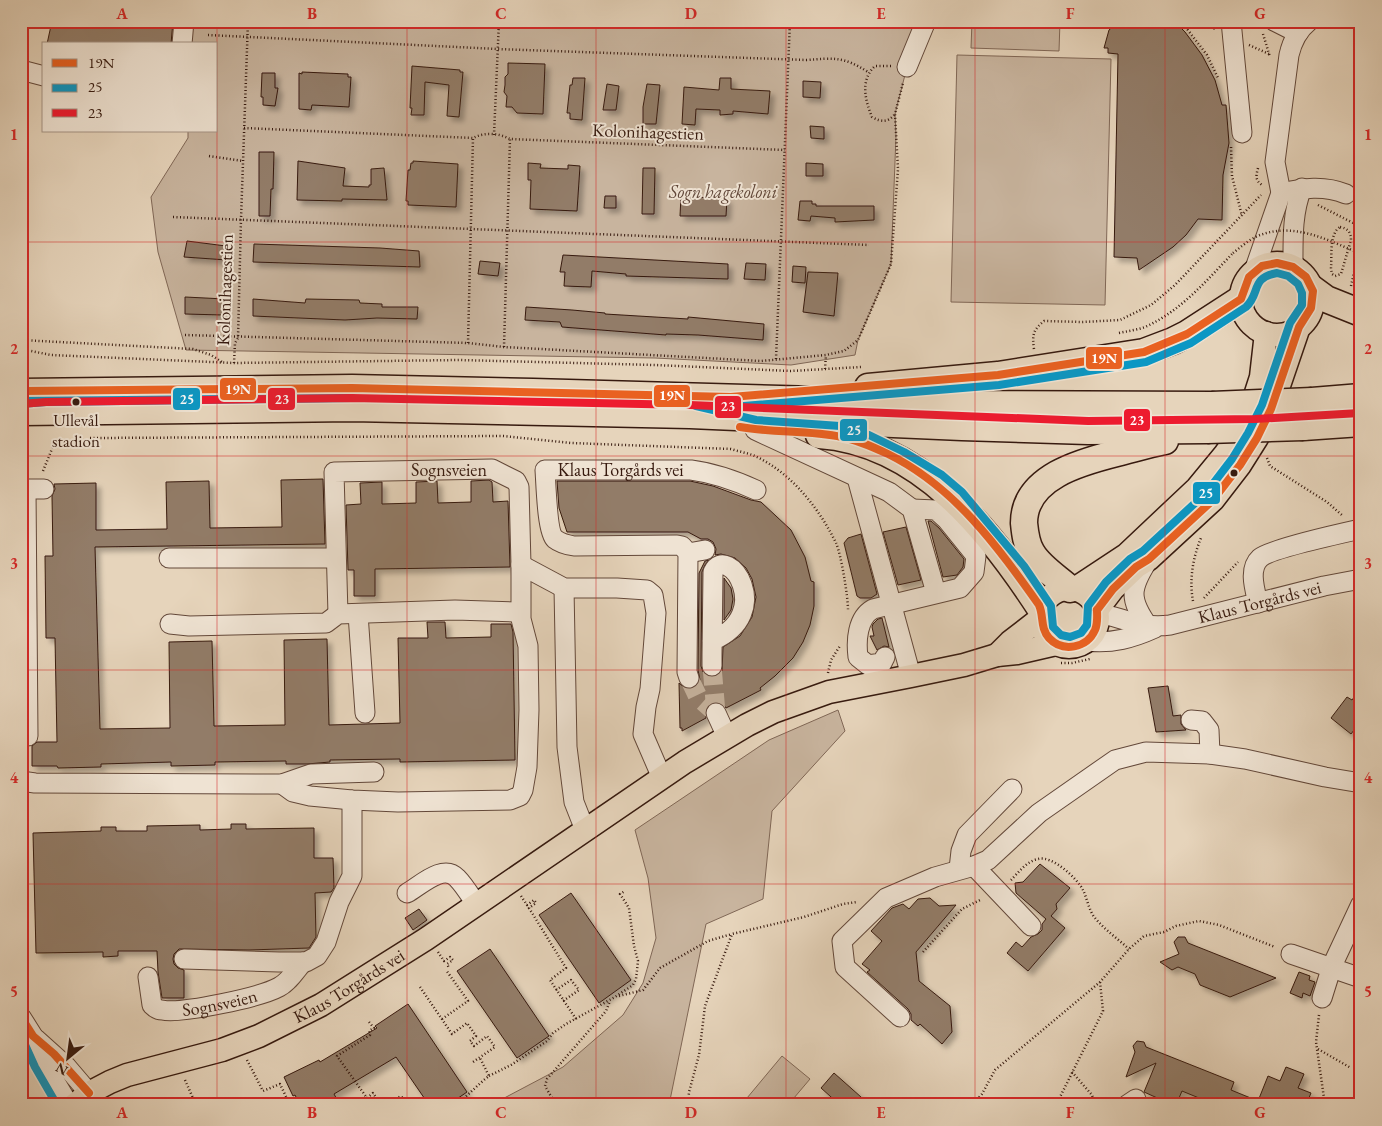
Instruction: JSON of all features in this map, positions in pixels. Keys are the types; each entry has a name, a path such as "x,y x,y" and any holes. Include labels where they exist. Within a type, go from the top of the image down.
{"highway":[{"path":"1311,288 1326,298 1361,313"},
{"path":"731,397 969,378 1128,356 1150,350 1187,334 1241,299"},
{"path":"24,402 352,388 963,404 1205,424 1303,427 1361,423"},
{"path":"1072,590 1038,561 1032,553 1025,531 1025,512 1033,494 1054,476 1078,464 1098,457 1205,424 1312,401 1361,397"},
{"path":"24,402 690,415 1088,431 1205,424"},
{"path":"690,415 755,430 838,436 874,448 916,470 936,483 954,499 980,528 1016,571 1041,614"}],"main road":[{"path":"1270,263 1293,266 1307,279 1311,288 1313,301 1311,311 1306,321 1291,332 1279,334 1266,333 1255,327 1243,309 1241,299 1243,287 1254,271 1270,263"},
{"path":"1097,612 1120,581 1136,567 1149,560 1213,500 1240,465 1257,438 1271,409 1299,327"},
{"path":"1072,590 1126,555 1198,488 1225,454 1241,431 1252,405 1261,377 1266,333"},
{"path":"1062,590 1072,590 1088,596 1097,612 1096,629 1087,641 1072,647 1056,644 1045,633 1041,614 1049,598 1062,590"},
{"name":"Klaus Torgårds vei","path":"997,655 1041,614"},
{"name":"Klaus Torgårds vei","path":"81,1099 110,1082 127,1075 222,1050 290,1022 347,990 662,778 728,737 773,712 797,702 838,690 964,665 997,655 1017,653 1056,644"}],"street":[{"path":"907,67 926,21"},
{"path":"1231,21 1237,137"},
{"path":"1254,271 1281,193 1276,176 1275,162 1289,55 1291,46 1304,27 1274,21"},
{"path":"21,70 42,75"},
{"path":"1281,193 1302,188 1324,188 1346,194"},
{"path":"1293,266 1294,224 1298,199 1302,188"},
{"path":"755,430 889,492 912,509 936,510 947,520 976,556 974,572 960,588 867,612 859,628 858,657 868,666 882,663 885,657"},
{"name":"Sognsveien","path":"282,784 293,792 310,796 398,802 510,800 520,796 523,790 527,767 529,710 528,646 520,612 519,487 516,481 492,469 334,472 338,614"},
{"name":"Klaus Torgårds vei","path":"689,678 687,672 696,552 677,545 574,546 556,539 552,534 549,523 545,470 691,470 720,475 756,490"},
{"path":"858,478 911,676"},
{"path":"28,736 25,597 26,489 41,489"},
{"path":"912,509 936,593"},
{"path":"1258,603 1253,582 1255,567 1260,559 1274,551 1360,529"},
{"path":"169,558 335,558"},
{"path":"1149,560 1134,587 1133,597 1138,612 1153,626"},
{"path":"521,565 564,588 647,590 653,595 656,613 650,689 643,734 662,778"},
{"name":"Klaus Torgårds vei","path":"1097,612 1135,624 1170,625 1324,586 1361,579"},
{"path":"564,588 567,746 574,802 585,830"},
{"path":"170,624 198,626 326,624 338,614 455,610 520,612"},
{"path":"358,614 364,713"},
{"name":"Klaus Torgårds vei","path":"1087,641 1108,642 1123,640 1153,626"},
{"path":"712,641 712,666"},
{"path":"716,713 728,737"},
{"path":"1191,720 1202,721 1209,730 1210,754"},
{"path":"900,1017 845,967 842,941 886,898 935,877 988,860 1040,813 1115,760 1146,752 1210,754 1245,759 1325,777 1361,782"},
{"path":"21,781 35,783 282,784 311,774 374,772"},
{"path":"1012,789 967,836 961,851 967,868 1031,926"},
{"name":"Sognsveien","path":"184,959 303,962 312,959 321,951 332,928 339,902 352,876 352,800"},
{"path":"408,894 435,876 441,873 449,873 456,876 476,904"},
{"path":"1321,1006 1332,966 1361,904"},
{"path":"1291,954 1332,966 1361,978"},
{"name":"Sognsveien","path":"148,977 152,1005 160,1010 174,1010 207,1006 263,994 284,984 303,962"},
{"path":"21,1017 33,1036 44,1063 69,1105"},
{"path":"33,1036 54,1054 81,1099"}],"path":[{"name":"Kolonihagestien","path":"234,363 235,343 238,338 240,219 248,21"},
{"path":"494,135 499,21"},
{"path":"776,359 790,21"},
{"path":"1181,21 1207,55 1219,80"},
{"path":"208,35 498,49 846,60 868,72"},
{"path":"185,335 238,338 468,343 504,347 760,361 826,355 844,351 858,340 891,264 898,169 895,114 907,67 875,66 868,72 864,85 867,105 872,117 881,122 891,119 895,114"},
{"name":"Kolonihagestien","path":"244,128 473,138 480,134 502,135 510,139 785,150"},
{"path":"1237,137 1232,176 1242,216"},
{"path":"468,343 473,138"},
{"path":"504,347 510,139"},
{"path":"209,156 243,161"},
{"path":"1034,349 1032,337 1035,329 1044,321 1083,322 1120,320 1151,305 1175,285 1261,195"},
{"path":"1318,206 1359,226 1361,230"},
{"name":"Kolonihagestien","path":"173,217 869,245"},
{"path":"1340,227 1346,228 1351,235 1346,256 1341,274 1334,276 1331,268 1333,237 1340,227"},
{"path":"1118,334 1144,327 1164,317 1188,299 1233,253 1250,240 1263,234 1283,230 1301,232 1327,239 1361,254"},
{"path":"1350,288 1361,242"},
{"path":"21,340 193,349 211,355 223,362"},
{"path":"21,349 51,355 234,363 459,360 791,371 865,366"},
{"path":"825,369 826,355"},
{"path":"41,489 56,439"},
{"path":"1264,452 1270,466 1327,502 1360,529"},
{"path":"1193,602 1193,563 1203,533"},
{"path":"455,1105 468,1096 476,1086 489,1076 511,1065 547,1041 553,1033 616,997 633,985 636,979 638,961 629,908 620,894 625,891"},
{"path":"519,893 527,905 534,900 536,903 529,908 566,968 550,980 576,1019"},
{"path":"616,997 644,990 660,968 708,941 804,917 843,904 886,898"},
{"path":"972,1105 982,1094 994,1070 1100,982 1144,936 1199,921 1219,925 1291,954"},
{"path":"1108,931 1130,949"},
{"path":"688,1105 689,1092 700,1055 705,1006 732,934"},
{"path":"436,948 444,961 450,957 453,960 447,964 447,969 468,1001 442,1019"},
{"path":"556,990 571,980 578,990 563,1001"},
{"path":"1056,1105 1103,1011 1100,982"},
{"path":"420,987 452,1034 467,1023 476,1036 470,1041 474,1046 487,1036 494,1047 473,1062"},
{"path":"551,1105 552,1098 546,1086 547,1079 606,1011 610,1000"},
{"path":"1321,1006 1316,1042 1325,1105"},
{"path":"369,1022 374,1028 369,1031 370,1035 337,1056 366,1098 373,1093 381,1105"},
{"path":"1318,1049 1351,1068"},
{"path":"480,1058 489,1076"},
{"path":"246,1059 263,1091 280,1084 290,1105"},
{"path":"1072,1072 1092,1096 1095,1105"},
{"path":"184,1078 196,1105"},
{"path":"387,1105 401,1096 408,1105"}],"green space":[{"name":"Sogn hagekoloni","path":"191,21 924,21 907,67 895,114 896,136 891,264 858,340 855,355 791,365 655,358 186,350 158,252 151,197 188,138 188,132 218,132 218,42 190,42"},
{"path":"972,21 1060,21 1059,51 971,48"},
{"path":"957,55 1111,59 1105,305 951,302"},
{"path":"838,710 845,731 772,811 763,899 706,924 669,1105 491,1105 563,1067 623,1015 643,983 656,938 648,878 635,830 769,740"},
{"path":"782,1056 810,1079 788,1105 755,1105 747,1098"}],"building":[{"path":"52,21 173,21 171,42 47,42"},
{"path":"1148,21 1174,21 1202,55 1215,80 1222,105 1226,105 1229,143 1223,175 1222,220 1198,219 1186,235 1173,247 1139,270 1137,258 1114,257 1118,54 1108,53 1108,48 1104,48 1109,30 1117,23 1124,26 1148,27"},
{"path":"508,63 545,64 543,114 517,113 512,107 506,107 507,96 504,92 505,77 508,74"},
{"path":"412,66 460,70 460,72 463,72 459,117 447,116 449,85 425,82 424,115 411,115"},
{"path":"302,72 348,74 348,77 351,77 349,107 312,105 311,110 299,109 299,73 302,74"},
{"path":"262,73 275,73 275,88 278,88 275,106 263,105 263,97 261,97"},
{"path":"573,78 585,78 582,120 570,119 570,113 567,113 570,85 572,85"},
{"path":"720,78 731,78 731,89 770,91 768,114 733,111 733,114 720,115 720,110 696,109 695,125 682,124 684,87 719,90"},
{"path":"803,81 821,82 820,98 803,97"},
{"path":"607,84 619,86 616,110 603,110"},
{"path":"647,84 660,85 656,124 643,124 643,107"},
{"path":"810,126 824,127 824,139 811,138"},
{"path":"259,152 274,152 270,216 259,216"},
{"path":"298,161 345,168 343,186 369,187 371,185 371,169 384,168 387,200 297,200"},
{"path":"413,161 458,164 456,207 408,205 408,201 406,201 408,170 410,170"},
{"path":"528,163 541,164 540,168 568,169 568,165 580,166 577,211 530,209 531,180 528,180"},
{"path":"806,163 823,164 823,176 806,176"},
{"path":"643,168 655,168 654,214 642,214"},
{"path":"605,196 616,196 616,208 604,208"},
{"path":"681,196 727,199 726,216 680,216"},
{"path":"800,201 812,201 812,204 816,204 816,206 874,206 874,220 835,222 835,218 811,216 810,221 798,220"},
{"path":"187,241 226,246 227,260 184,257"},
{"path":"254,244 419,251 420,267 253,262"},
{"path":"563,255 728,264 728,279 626,276 626,274 592,271 591,287 564,286 565,272 560,272"},
{"path":"480,261 500,263 498,276 478,274"},
{"path":"746,263 766,264 765,280 744,279"},
{"path":"793,266 806,267 805,283 792,282"},
{"path":"808,272 838,273 834,316 803,312"},
{"path":"185,297 225,299 223,315 185,314"},
{"path":"253,299 305,303 306,299 359,300 360,303 382,304 382,307 418,307 417,319 377,318 345,320 253,316"},
{"path":"526,307 605,314 688,319 688,317 764,324 763,340 562,327 560,322 525,320"},
{"path":"323,479 325,544 95,547 100,729 170,728 169,642 212,641 214,726 285,725 284,640 327,639 329,725 400,723 398,638 428,638 427,622 445,622 446,638 491,637 491,624 511,624 513,632 515,760 400,762 400,759 330,760 330,762 307,764 286,764 286,761 215,762 215,765 171,766 171,762 101,764 101,767 58,768 57,766 32,766 32,746 37,742 57,742 55,638 46,638 45,556 53,556 52,496 55,489 54,484 96,483 96,530 167,529 166,482 209,481 210,528 282,527 281,480"},
{"path":"489,480 492,482 493,502 508,501 510,567 375,569 375,596 354,596 354,570 348,570 346,505 361,504 360,483 382,482 382,504 416,503 416,482 437,481 438,503 471,502 471,481"},
{"path":"557,481 690,481 713,486 761,502 791,530 805,557 811,581 814,582 814,606 810,625 803,642 793,658 760,688 761,690 726,708 718,702 711,703 705,711 706,718 682,731 682,728 680,728 679,683 686,689 692,689 697,686 700,680 698,670 699,573 705,561 709,560 702,572 701,666 706,675 712,677 722,671 723,647 740,636 752,617 756,597 752,579 746,568 735,558 721,554 715,555 716,549 713,542 708,539 701,539 688,532 567,532 559,508"},
{"path":"928,521 931,521 939,528 964,559 963,567 957,575 943,577"},
{"path":"906,527 921,580 898,585 883,532"},
{"path":"861,534 877,594 871,598 860,598 857,596 844,543 848,538"},
{"path":"724,578 731,588 733,599 731,610 724,620"},
{"path":"882,618 889,647 884,646 877,650 870,636 874,636 873,624"},
{"path":"1168,686 1173,716 1181,715 1181,724 1186,730 1156,732 1148,688"},
{"path":"1361,688 1361,721 1351,734 1331,718 1347,697 1352,700"},
{"path":"231,824 246,824 246,829 314,828 314,858 333,858 334,888 331,892 315,893 316,937 309,948 249,950 179,949 174,954 173,959 174,964 178,968 184,970 184,998 162,998 157,951 118,951 118,956 103,957 103,952 36,953 33,833 101,831 101,827 116,827 116,831 147,831 147,826 200,825 200,830 231,829"},
{"path":"1040,864 1070,888 1056,904 1057,909 1051,916 1065,928 1028,971 1007,953 1016,942 1022,947 1031,937 1042,930 1042,924 1046,919 1016,893 1015,883 1023,882"},
{"path":"571,893 631,980 599,1003 539,915"},
{"path":"930,898 939,906 956,905 916,952 919,981 950,1006 952,1032 942,1044 920,1024 918,1026 911,1020 911,1014 908,1009 867,972 870,970 862,964 882,941 871,931 892,908 903,904 909,909 918,899"},
{"path":"419,909 427,920 413,930 405,918"},
{"path":"1178,937 1185,937 1188,943 1276,978 1230,997 1200,985 1195,974 1178,967 1172,970 1160,962 1179,954 1174,942"},
{"path":"490,949 549,1036 517,1058 457,971"},
{"path":"1299,972 1310,976 1309,980 1315,982 1310,996 1303,993 1302,998 1290,993"},
{"path":"408,1004 467,1092 448,1105 429,1105 396,1057 334,1094 340,1105 300,1105 295,1095 293,1096 284,1077 319,1060 320,1062 377,1028 375,1026"},
{"path":"1137,1041 1144,1042 1146,1047 1234,1082 1231,1090 1258,1101 1268,1076 1280,1081 1286,1067 1304,1074 1298,1088 1311,1093 1306,1105 1216,1105 1182,1091 1176,1105 1173,1105 1144,1092 1156,1063 1126,1077 1135,1052 1133,1046"},
{"path":"834,1073 870,1105 840,1105 821,1088"}],"tunnel":[{"path":"712,666 716,713"},
{"path":"689,678 698,697 716,713"}],"transit line":[{"name":"19N","path":"21,391 352,388 731,397 998,375 1144,352 1187,334 1241,299 1249,277 1262,266 1277,263 1293,267 1306,277 1313,291 1311,308 1299,327 1271,409 1257,438 1240,465 1213,500 1149,559 1136,567 1113,589 1097,610"},
{"name":"25","path":"1277,273 1288,276 1298,284 1302,293 1302,305 1290,323 1262,405 1248,433 1232,459 1206,493 1106,582 1088,606 1087,625 1081,633 1070,637 1061,635 1053,627 1051,606 1024,566 962,492 942,475 904,452 869,435 840,426 756,420 696,406 732,407 999,385 1146,362 1191,343 1246,307 1251,302 1259,282 1263,278 1277,273"},
{"name":"25","path":"21,401 352,398 46,402 21,404"},
{"name":"23","path":"21,404 46,402 352,398 690,405 1088,421 1255,419 1360,413"},
{"name":"19N","path":"740,427 816,433 848,438 888,454 934,483 973,520 1007,561 1039,605 1044,630 1055,643 1068,647 1086,641 1095,630 1097,610"},
{"name":"19N","path":"21,1017 33,1036 54,1054 89,1093"},
{"name":"25","path":"21,1036 35,1067 57,1105"}],"place":[{"name":"Ullevål stadion","path":"76,402"}]}
